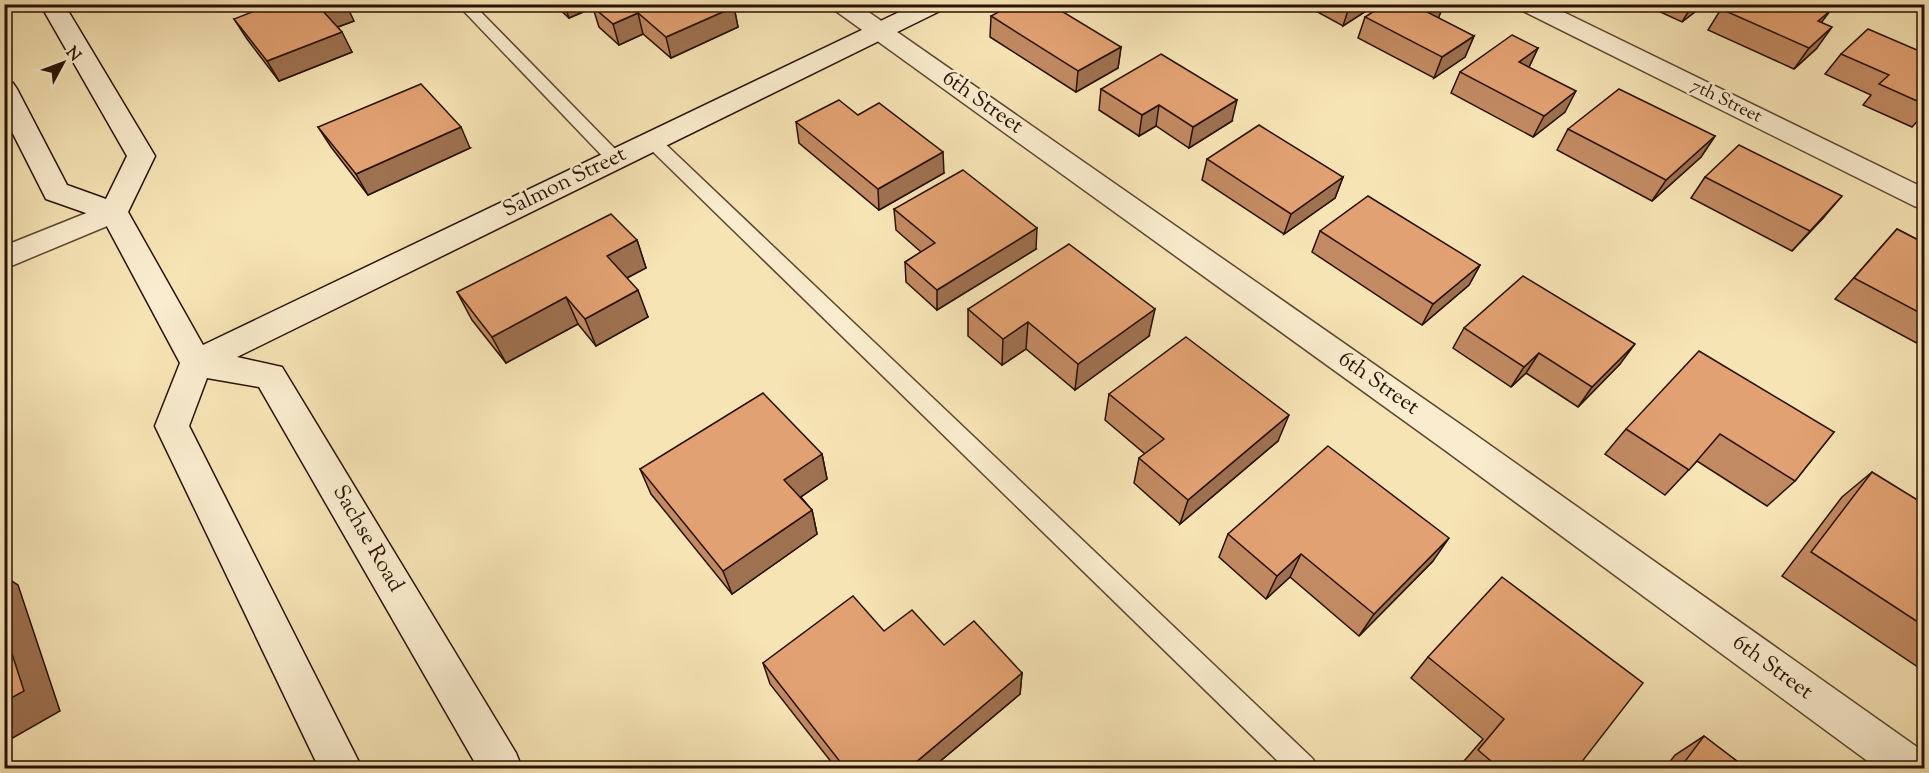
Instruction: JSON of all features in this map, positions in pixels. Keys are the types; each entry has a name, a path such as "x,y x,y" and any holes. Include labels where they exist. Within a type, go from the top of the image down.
{"street":[{"path":"4,258 114,212 141,156 52,4"},
{"name":"6th Street","path":"841,4 1458,441 1911,768"},
{"name":"Salmon Street","path":"196,363 936,4"},
{"name":"7th Street","path":"1527,4 1924,199"},
{"path":"4,89 56,192 114,212 196,363 172,426 341,768"},
{"name":"Sachse Road","path":"196,363 270,376 501,768"}],"lane":[{"path":"464,4 615,159"},
{"path":"652,141 1304,768"}],"building":[{"path":"273,4 333,4 321,9 342,32 267,61 234,19"},
{"path":"598,4 731,4 734,7 666,37 638,13 613,24 593,7"},
{"path":"1013,4 1050,4 1121,47 1078,71 991,16"},
{"path":"1385,4 1440,4 1427,12 1474,36 1442,57 1365,17"},
{"path":"1727,4 1815,4 1830,11 1818,21 1832,27 1809,48 1721,9"},
{"path":"1868,29 1924,53 1924,104 1879,84 1889,75 1841,54"},
{"path":"1512,35 1538,48 1519,62 1576,91 1544,116 1460,72"},
{"path":"1161,54 1237,100 1193,127 1159,105 1142,115 1101,89"},
{"path":"421,84 461,127 356,174 318,127"},
{"path":"1619,89 1715,136 1666,180 1568,129"},
{"path":"839,100 858,115 879,103 943,152 878,189 796,122"},
{"path":"1259,125 1343,177 1291,214 1207,159"},
{"path":"1739,145 1842,196 1810,231 1705,177"},
{"path":"963,170 1037,228 937,290 905,262 935,243 894,209"},
{"path":"1368,196 1480,265 1433,304 1320,231"},
{"path":"611,214 637,240 607,256 638,290 585,319 566,297 492,337 457,292"},
{"path":"1897,229 1924,243 1924,315 1854,278"},
{"path":"1069,244 1155,309 1078,364 1028,322 1003,339 968,309"},
{"path":"1523,276 1635,344 1592,387 1539,353 1524,367 1464,328"},
{"path":"1186,337 1289,415 1188,500 1139,458 1164,439 1109,394"},
{"path":"1699,351 1834,432 1795,481 1720,434 1689,470 1626,429"},
{"path":"763,393 822,454 784,480 812,510 723,571 640,469"},
{"path":"1328,446 1449,538 1374,614 1301,554 1277,576 1228,534"},
{"path":"1872,472 1924,504 1924,538 1922,541 1924,543 1924,626 1811,552"},
{"path":"1502,577 1643,683 1577,768 1499,768 1478,750 1504,719 1428,657"},
{"path":"853,596 884,631 912,610 944,645 974,621 1022,673 909,768 845,768 763,663"},
{"path":"4,629 24,691 4,702"},
{"path":"1704,736 1746,768 1680,768"}]}
